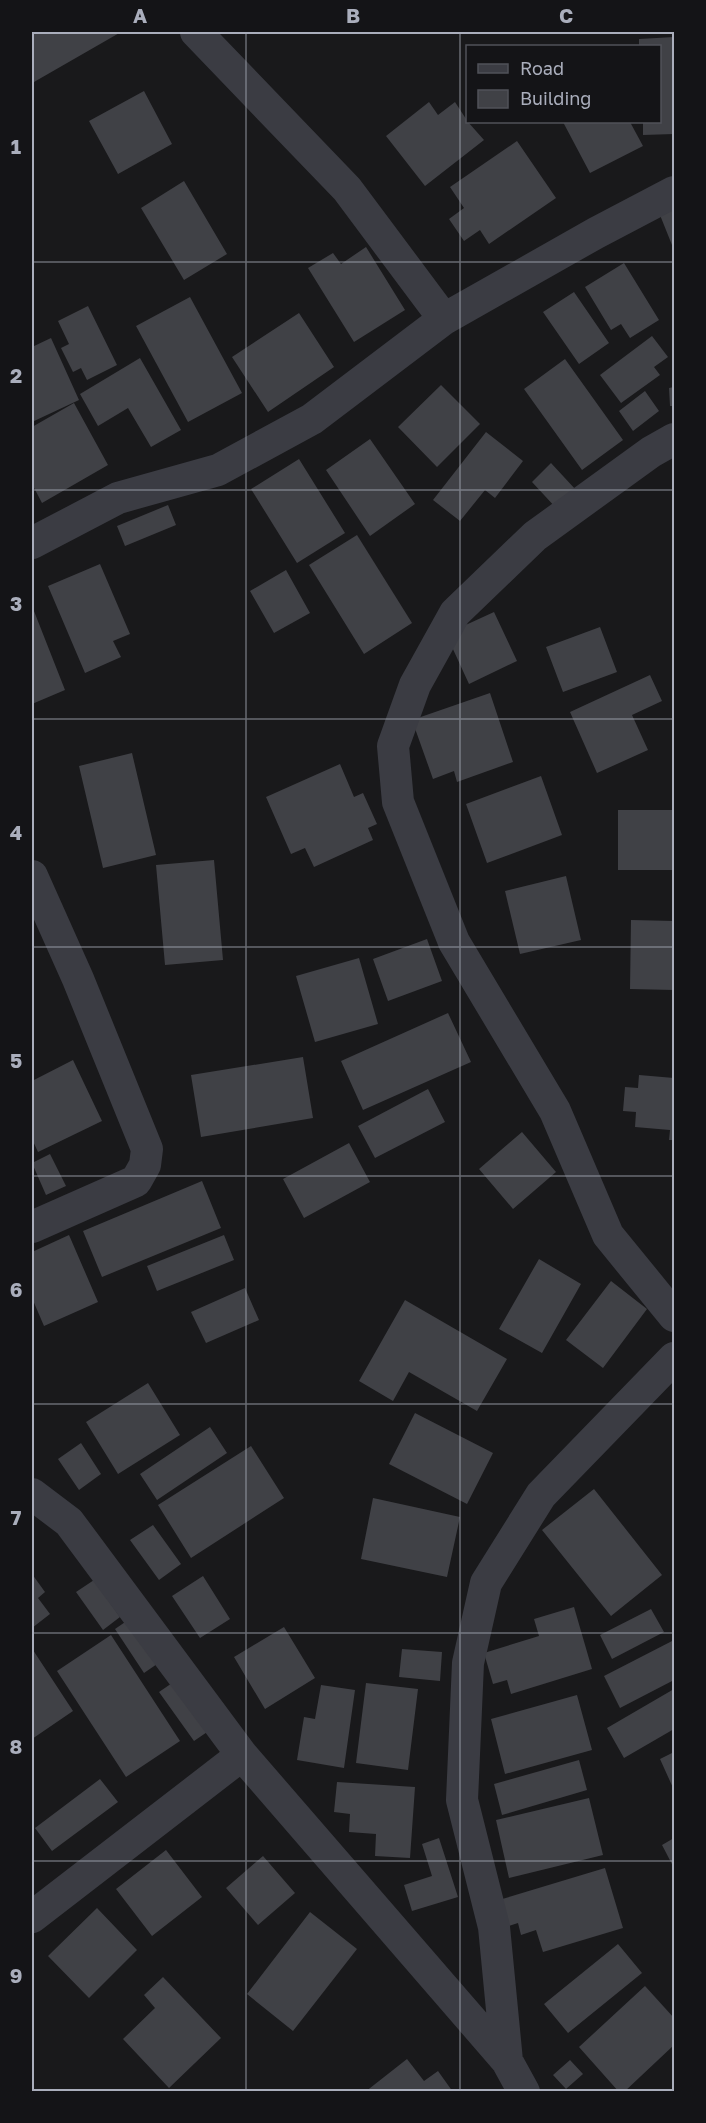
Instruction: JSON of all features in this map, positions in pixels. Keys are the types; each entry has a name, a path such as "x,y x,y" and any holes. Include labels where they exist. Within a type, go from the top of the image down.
{"street":[{"path":"196,32 347,189 444,320"},
{"path":"32,543 118,498 218,470 312,419 444,320 596,233 675,192"},
{"path":"675,439 651,452 535,536 455,613 415,686 393,746 398,802 454,942 555,1111 609,1235 675,1316"},
{"path":"32,876 78,979 147,1149 145,1165 136,1181 32,1227"},
{"path":"507,2061 494,1927 462,1800 468,1663 486,1583 541,1495 675,1359"},
{"path":"32,1494 69,1522 243,1755 507,2061 524,2091"},
{"path":"32,1917 243,1755"}],"building":[{"path":"32,32 121,32 34,82"},
{"path":"674,37 674,134 643,135 643,123 661,123 661,45 639,45 639,39"},
{"path":"144,91 172,144 118,174 89,121"},
{"path":"429,102 438,115 455,102 466,119 466,123 469,123 484,140 425,186 386,136"},
{"path":"564,123 631,123 643,146 590,173"},
{"path":"517,141 556,198 489,244 480,230 464,241 449,219 464,208 450,187"},
{"path":"184,181 227,254 184,280 141,208"},
{"path":"674,203 674,244 672,245 658,210"},
{"path":"366,247 405,310 354,342 308,268 333,253 341,264"},
{"path":"624,263 659,320 630,338 621,324 611,330 585,287"},
{"path":"574,292 609,343 579,364 543,312"},
{"path":"190,297 242,393 188,422 136,326"},
{"path":"88,306 117,365 87,380 81,368 73,372 61,348 69,344 58,321"},
{"path":"299,313 334,367 268,412 232,357"},
{"path":"652,336 668,357 654,367 660,375 621,403 600,375"},
{"path":"51,338 79,400 32,422 32,347"},
{"path":"140,358 181,430 151,447 128,408 98,426 80,394"},
{"path":"565,359 623,440 582,470 524,389"},
{"path":"441,385 480,424 437,467 398,427"},
{"path":"674,387 674,406 670,406 669,388"},
{"path":"645,391 659,411 633,431 619,411"},
{"path":"74,403 108,465 42,503 32,484 32,427"},
{"path":"486,432 523,461 495,498 485,490 460,521 433,500"},
{"path":"370,439 415,504 370,536 326,470"},
{"path":"299,459 345,533 297,563 251,489"},
{"path":"551,463 576,490 557,509 532,482"},
{"path":"168,505 176,525 125,546 117,526"},
{"path":"357,535 412,623 364,654 309,565"},
{"path":"100,564 130,634 113,641 121,657 85,673 48,586"},
{"path":"286,570 310,613 274,633 250,591"},
{"path":"32,606 65,690 32,704"},
{"path":"494,612 517,661 469,684 446,634"},
{"path":"600,627 617,672 563,692 546,647"},
{"path":"650,675 662,701 632,715 648,750 597,773 570,712"},
{"path":"490,693 513,762 457,782 454,771 433,779 412,720"},
{"path":"132,753 156,855 103,868 79,766"},
{"path":"340,764 354,797 363,793 377,824 368,828 373,840 314,867 305,848 291,854 266,797"},
{"path":"541,776 562,835 487,863 466,804"},
{"path":"618,810 674,810 674,870 618,870"},
{"path":"214,860 223,960 165,965 156,865"},
{"path":"566,876 581,940 520,954 505,891"},
{"path":"631,920 674,921 674,990 630,989"},
{"path":"427,939 442,981 388,1001 373,959"},
{"path":"359,958 378,1024 315,1042 296,976"},
{"path":"448,1013 471,1062 363,1110 341,1061"},
{"path":"303,1057 313,1118 201,1137 191,1075"},
{"path":"73,1060 102,1121 38,1152 32,1139 32,1081"},
{"path":"639,1075 674,1078 674,1140 669,1140 670,1130 635,1127 636,1112 623,1111 625,1087 638,1088"},
{"path":"428,1089 445,1122 375,1158 358,1126"},
{"path":"522,1132 556,1172 513,1209 479,1169"},
{"path":"349,1143 370,1182 304,1218 283,1179"},
{"path":"50,1154 66,1186 46,1195 32,1163"},
{"path":"202,1181 221,1228 102,1277 83,1231"},
{"path":"69,1235 98,1302 44,1326 32,1298 32,1252"},
{"path":"224,1235 234,1260 157,1291 147,1266"},
{"path":"539,1259 581,1284 542,1353 499,1329"},
{"path":"611,1281 647,1309 603,1368 566,1340"},
{"path":"245,1288 259,1320 206,1343 191,1312"},
{"path":"405,1300 507,1359 477,1411 409,1372 393,1401 359,1381"},
{"path":"148,1383 180,1435 118,1474 86,1422"},
{"path":"415,1413 493,1453 467,1504 389,1464"},
{"path":"210,1427 227,1453 157,1500 140,1474"},
{"path":"81,1443 101,1474 79,1490 58,1459"},
{"path":"251,1446 284,1498 191,1558 158,1505"},
{"path":"594,1489 662,1575 611,1616 542,1530"},
{"path":"373,1498 460,1517 447,1577 361,1559"},
{"path":"153,1525 181,1564 159,1580 130,1540"},
{"path":"32,1574 45,1592 38,1598 50,1614 32,1628"},
{"path":"203,1576 230,1619 200,1638 172,1596"},
{"path":"94,1580 120,1617 103,1630 76,1592"},
{"path":"574,1607 592,1669 511,1694 507,1680 493,1684 484,1653 539,1636 534,1619"},
{"path":"651,1609 664,1632 612,1659 600,1635"},
{"path":"131,1618 160,1662 144,1673 115,1629"},
{"path":"284,1627 315,1678 265,1709 234,1657"},
{"path":"111,1635 180,1741 126,1777 57,1671"},
{"path":"674,1640 674,1680 620,1708 604,1676"},
{"path":"402,1649 442,1652 440,1681 399,1677"},
{"path":"33,1650 73,1711 32,1739 32,1652"},
{"path":"178,1679 213,1728 194,1741 159,1692"},
{"path":"366,1683 418,1689 408,1770 356,1763"},
{"path":"321,1685 355,1690 344,1768 297,1760 304,1717 315,1719"},
{"path":"674,1689 674,1729 624,1758 607,1728"},
{"path":"577,1695 592,1750 505,1774 491,1719"},
{"path":"674,1752 674,1790 660,1759"},
{"path":"579,1760 587,1790 502,1815 494,1784"},
{"path":"100,1779 118,1802 52,1851 35,1828"},
{"path":"337,1782 415,1787 410,1858 375,1856 376,1834 349,1832 350,1814 334,1812"},
{"path":"589,1798 603,1855 509,1878 496,1820"},
{"path":"439,1838 458,1897 412,1911 404,1885 432,1876 422,1844"},
{"path":"674,1838 674,1868 662,1845"},
{"path":"166,1850 202,1897 152,1936 116,1889"},
{"path":"263,1856 295,1893 258,1925 226,1888"},
{"path":"605,1868 623,1928 543,1952 536,1930 521,1935 518,1923 506,1927 499,1900"},
{"path":"97,1908 137,1950 89,1998 48,1956"},
{"path":"310,1912 357,1949 293,2031 247,1994"},
{"path":"618,1944 642,1973 568,2033 544,2004"},
{"path":"163,1977 221,2038 169,2088 123,2039 155,2008 144,1995"},
{"path":"645,1986 674,2018 674,2045 624,2092 619,2092 579,2047"},
{"path":"407,2059 424,2081 438,2071 453,2092 365,2092"},
{"path":"570,2060 583,2074 566,2089 553,2075"}]}
